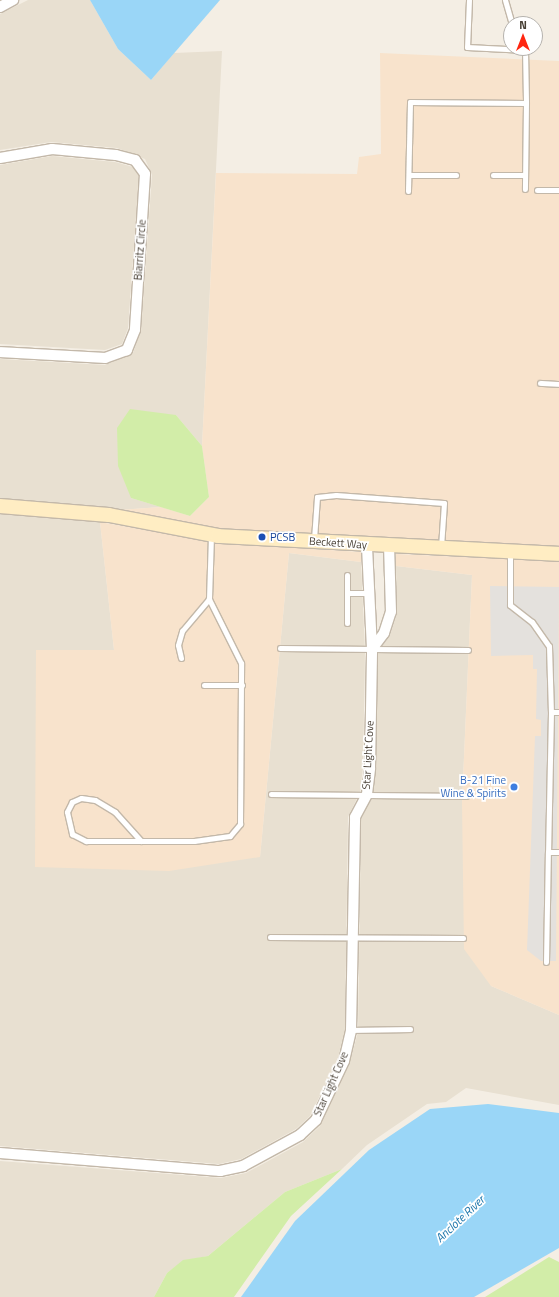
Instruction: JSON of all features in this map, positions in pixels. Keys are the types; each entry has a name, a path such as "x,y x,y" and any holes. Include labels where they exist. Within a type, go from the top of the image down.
{"street":[{"path":"0,6 12,0"},
{"name":"Biarritz Circle","path":"0,158 52,149 116,155 135,160 145,174 134,330 127,350 105,358 0,352"},
{"name":"Beckett Way","path":"0,506 109,515 211,535 440,550 559,554"},
{"name":"Star Light Cove","path":"0,1153 220,1171 243,1166 300,1135 316,1120 344,1061 351,1030 355,817 367,794 372,649 367,545"},
{"path":"372,649 384,633 391,612 389,546"}],"lane":[{"path":"469,0 467,47 503,48"},
{"path":"505,0 510,16"},
{"path":"525,56 525,190"},
{"path":"408,191 410,102 526,103"},
{"path":"409,175 456,175"},
{"path":"493,175 525,175"},
{"path":"537,190 559,190"},
{"path":"540,383 559,384"},
{"path":"314,542 317,497 336,495 444,503 440,550"},
{"path":"141,841 115,812 95,800 81,798 72,802 67,812 72,834 86,841 141,841 194,841 230,836 240,824 241,663 209,599 211,535"},
{"path":"510,552 510,606 532,622 549,646 551,712 546,962"},
{"path":"346,624 347,575"},
{"path":"347,593 369,593"},
{"path":"181,658 178,645 182,631 209,599"},
{"path":"280,648 468,650"},
{"path":"204,685 242,685"},
{"path":"551,712 559,712"},
{"path":"272,794 466,796"},
{"path":"548,852 559,852"},
{"path":"270,937 464,938"},
{"path":"351,1030 410,1029"}],"shaded area":[{"path":"28,0 90,0 118,49 151,80 174,53 222,51 202,446 176,415 131,498 161,507 119,510 0,499 0,359 105,365 133,353 141,330 152,175 145,159 117,148 51,142 0,150 0,14"},
{"path":"380,53 559,61 559,547 219,529 119,510 161,507 190,516 209,497 202,446 216,173 357,174 359,157 381,154"},
{"path":"52,156 115,162 133,167 139,176 128,328 122,344 105,350 0,344 0,165"},
{"path":"0,513 100,522 114,650 36,650 260,857 289,553 361,562 365,652 363,767 360,792 348,817 345,1029 338,1058 310,1116 296,1129 241,1159 219,1164 0,1146"},
{"path":"100,522 218,543 361,552 361,562 289,553 260,857 169,871 35,867 36,650 114,650"},
{"path":"396,554 559,561 559,1015 491,986 464,949 462,803 472,575 396,566"},
{"path":"396,566 472,575 462,803 491,986 559,1015 559,1105 466,1088 446,1102 427,1104 367,1145 342,1169 285,1192 208,1256 183,1261 167,1273 154,1297 0,1297 0,1161 221,1178 246,1173 303,1142 320,1126 349,1065 358,1032 361,819 373,795 378,651 390,635 397,614"},
{"path":"490,586 559,587 556,961 541,961 527,950 535,736 541,736 541,720 536,719 537,669 533,669 533,655 491,656"}],"green space":[{"path":"130,409 176,415 202,446 209,497 190,516 131,498 118,466 117,428"},
{"path":"342,1169 291,1216 234,1297 154,1297 167,1273 183,1260 208,1256 285,1192"},
{"path":"549,1257 559,1262 559,1297 485,1297"}],"water":[{"path":"90,0 220,0 151,80 118,49"},
{"name":"Anclote River","path":"488,1104 559,1113 559,1248 474,1297 241,1297 295,1221 369,1150 430,1109"}],"place":[{"name":"PCSB","path":"262,537"},
{"name":"B-21 Fine Wine & Spirits","path":"514,787"}]}
